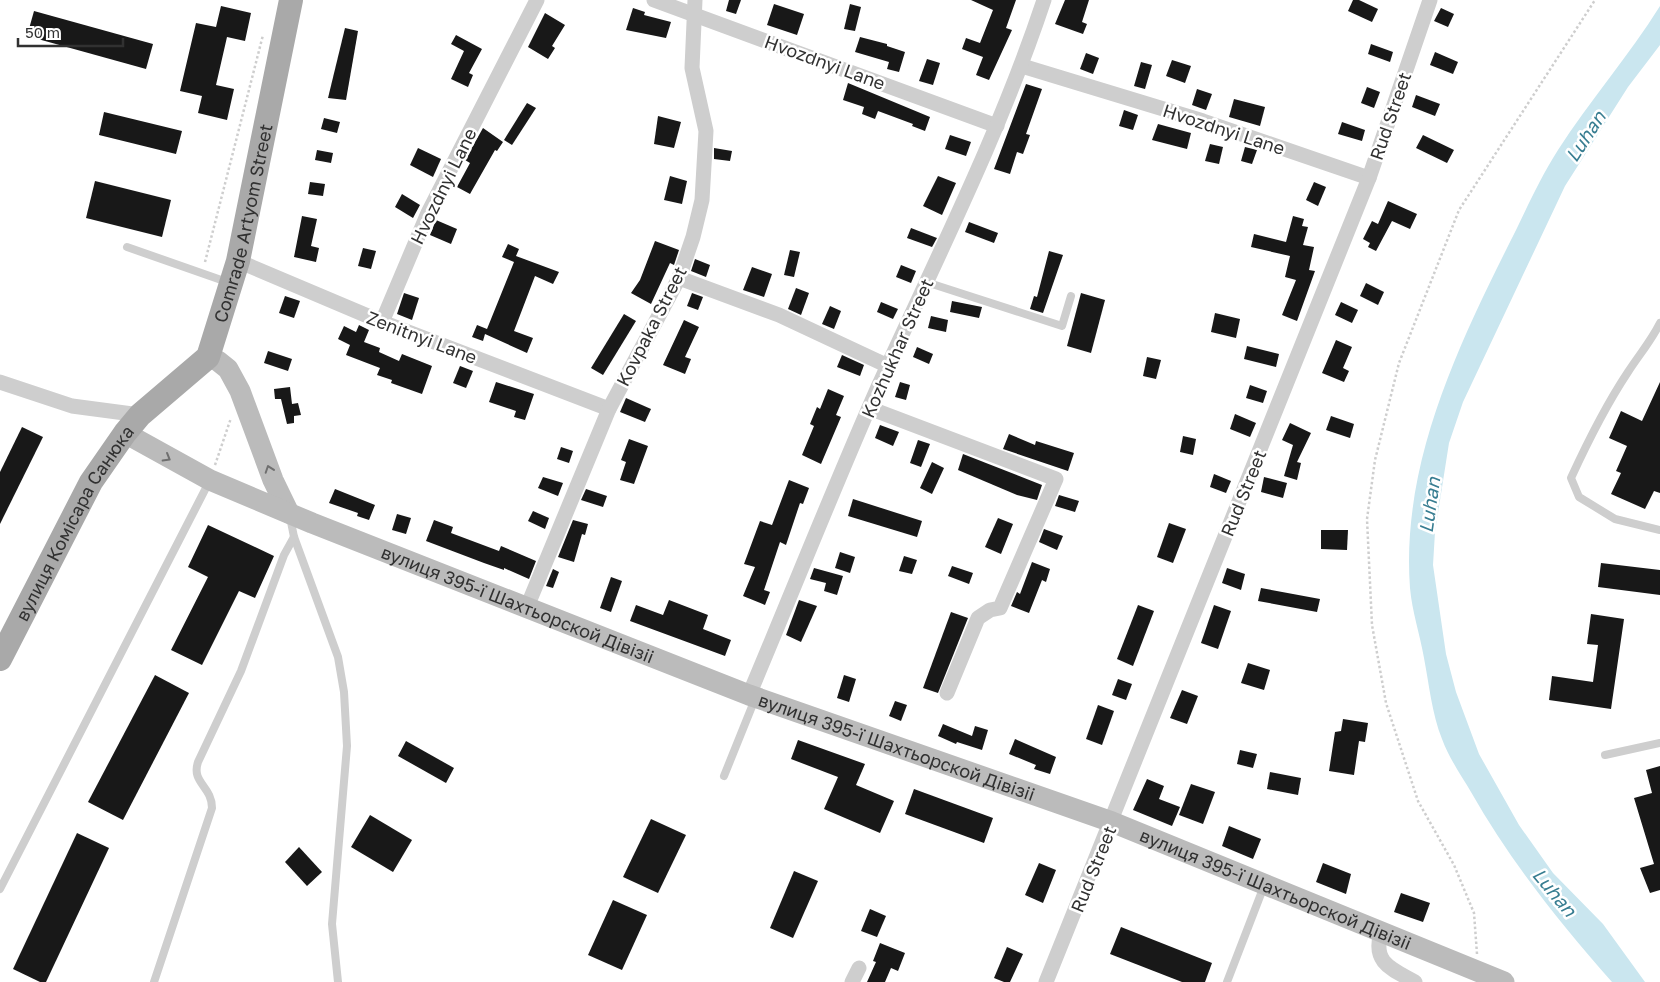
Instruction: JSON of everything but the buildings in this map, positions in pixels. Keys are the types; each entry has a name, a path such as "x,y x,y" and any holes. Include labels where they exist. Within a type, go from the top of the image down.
{"main road":[{"name":"Comrade Artyom Street","path":"208,357 238,261 292,0"},
{"path":"140,416 208,357"},
{"name":"вулиця Комісара Санюка","path":"0,659 91,482 125,433 140,416"}],"street":[{"name":"Hvozdnyi Lane","path":"382,322 428,213 537,0"},
{"name":"Hvozdnyi Lane","path":"654,0 694,7 997,126"},
{"name":"Kozhukhar Street","path":"752,696 869,408 997,126 1022,66 1044,0"},
{"name":"Rud Street","path":"1046,982 1112,822 1369,178 1430,0"},
{"name":"Kovpaka Street","path":"527,607 609,409 678,278 693,237 702,200 706,131 692,68 694,7"},
{"name":"Hvozdnyi Lane","path":"1022,66 1203,121 1369,178"},
{"name":"Zenitnyi Lane","path":"238,261 382,322 609,409"},
{"path":"678,278 779,315 888,366"},
{"path":"208,357 218,360 228,369 240,391 273,480 289,513"},
{"path":"0,382 72,406 140,416"},
{"path":"869,408 1056,479 1000,608 990,610 978,618 947,693"},
{"name":"вулиця 395-ї Шахтьорской Дівізіі","path":"125,433 210,480 289,513 752,696 1112,822 1504,982"},
{"path":"1381,932 1377,946 1379,956 1390,968 1415,982"},
{"path":"852,982 859,968"}],"lane":[{"path":"127,247 232,284"},
{"path":"926,282 1062,326 1071,296"},
{"path":"1660,323 1652,340 1628,372 1595,426 1571,478 1579,497 1614,519 1660,530"},
{"path":"1652,340 1660,345"},
{"path":"0,888 210,480"},
{"path":"289,513 294,537 338,657 344,692 347,746 332,924 338,982"},
{"path":"154,982 212,808 212,798 206,787 198,780 195,772 198,762 240,671 284,555 294,537"},
{"path":"724,776 752,696"},
{"path":"1605,755 1660,743"},
{"path":"1227,982 1265,884"}],"path":[{"path":"1479,972 1474,912 1454,865 1418,802 1408,776 1386,703 1372,625 1367,519 1375,460 1399,363 1459,210 1594,0"},
{"path":"202,274 265,28"},
{"path":"210,480 240,391"}],"water":[{"name":"Luhan","path":"1660,6 1660,45 1628,87 1565,186 1463,402 1449,443 1435,532 1433,565 1446,654 1456,692 1479,754 1519,825 1553,873 1603,924 1645,982 1612,982 1555,914 1519,867 1486,818 1445,746 1433,709 1412,605 1409,543 1414,499 1423,455 1451,370 1469,328 1551,162 1570,132"}]}
